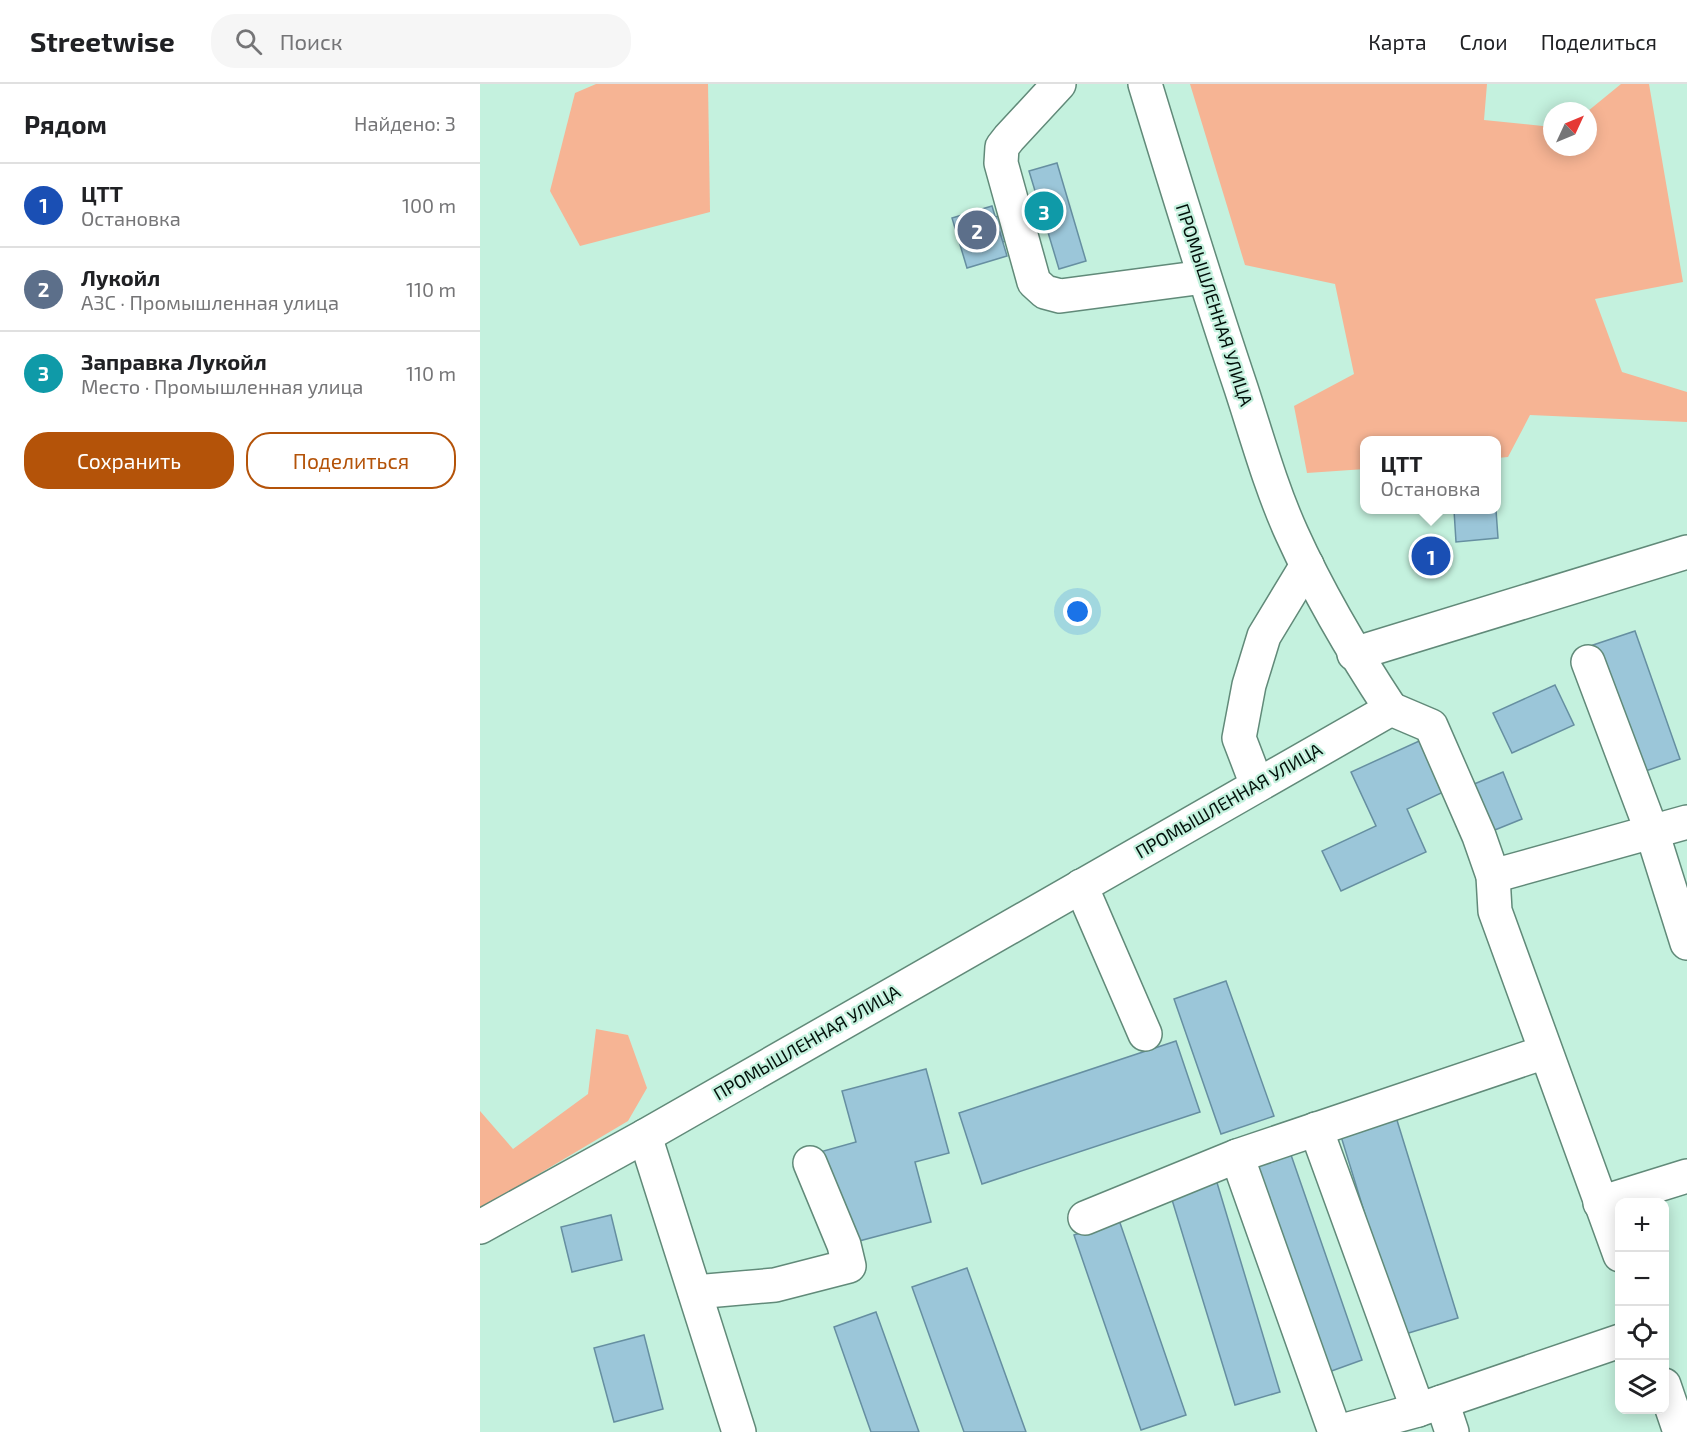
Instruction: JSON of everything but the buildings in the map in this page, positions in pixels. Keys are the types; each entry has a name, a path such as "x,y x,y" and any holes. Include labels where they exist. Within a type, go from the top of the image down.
{"street":[{"path":"1059,84 1002,147 1001,164 1034,282 1045,292 1060,296 1203,277"},
{"name":"ПРОМЫШЛЕННАЯ УЛИЦА","path":"480,1227 645,1136 1391,709 1354,654 1291,532 1203,277 1145,84"},
{"path":"1354,654 1687,552"},
{"path":"1257,785 1239,738 1249,685 1264,636 1307,566"},
{"path":"1588,662 1652,832 1687,943"},
{"path":"1391,709 1431,726 1479,837 1493,876 1495,911 1619,1252"},
{"path":"1493,876 1687,822"},
{"path":"1081,886 1145,1034"},
{"path":"1085,1218 1237,1156 1545,1052"},
{"path":"1316,1129 1437,1415"},
{"path":"645,1136 739,1432"},
{"path":"1237,1156 1337,1432 1437,1415 1615,1343"},
{"path":"695,1292 775,1285 849,1266 844,1245 810,1163"},
{"path":"1600,1203 1687,1176"},
{"path":"1669,1397 1680,1432"}],"shaded area":[{"path":"596,84 708,84 710,212 580,246 550,191 575,93"},
{"path":"1190,84 1487,84 1484,120 1543,126 1543,156 1597,156 1597,104 1621,84 1649,84 1683,282 1595,299 1622,372 1687,392 1687,422 1530,415 1508,457 1501,458 1501,436 1360,436 1360,469 1307,473 1294,406 1354,374 1335,284 1245,265"},
{"path":"596,1029 628,1035 647,1088 628,1121 480,1209 480,1111 513,1149 588,1094"}],"place":[{"name":"Заправка Лукойл","path":"1044,211"},
{"name":"Лукойл","path":"977,230"},
{"name":"ЦТТ","path":"1431,556"}]}
